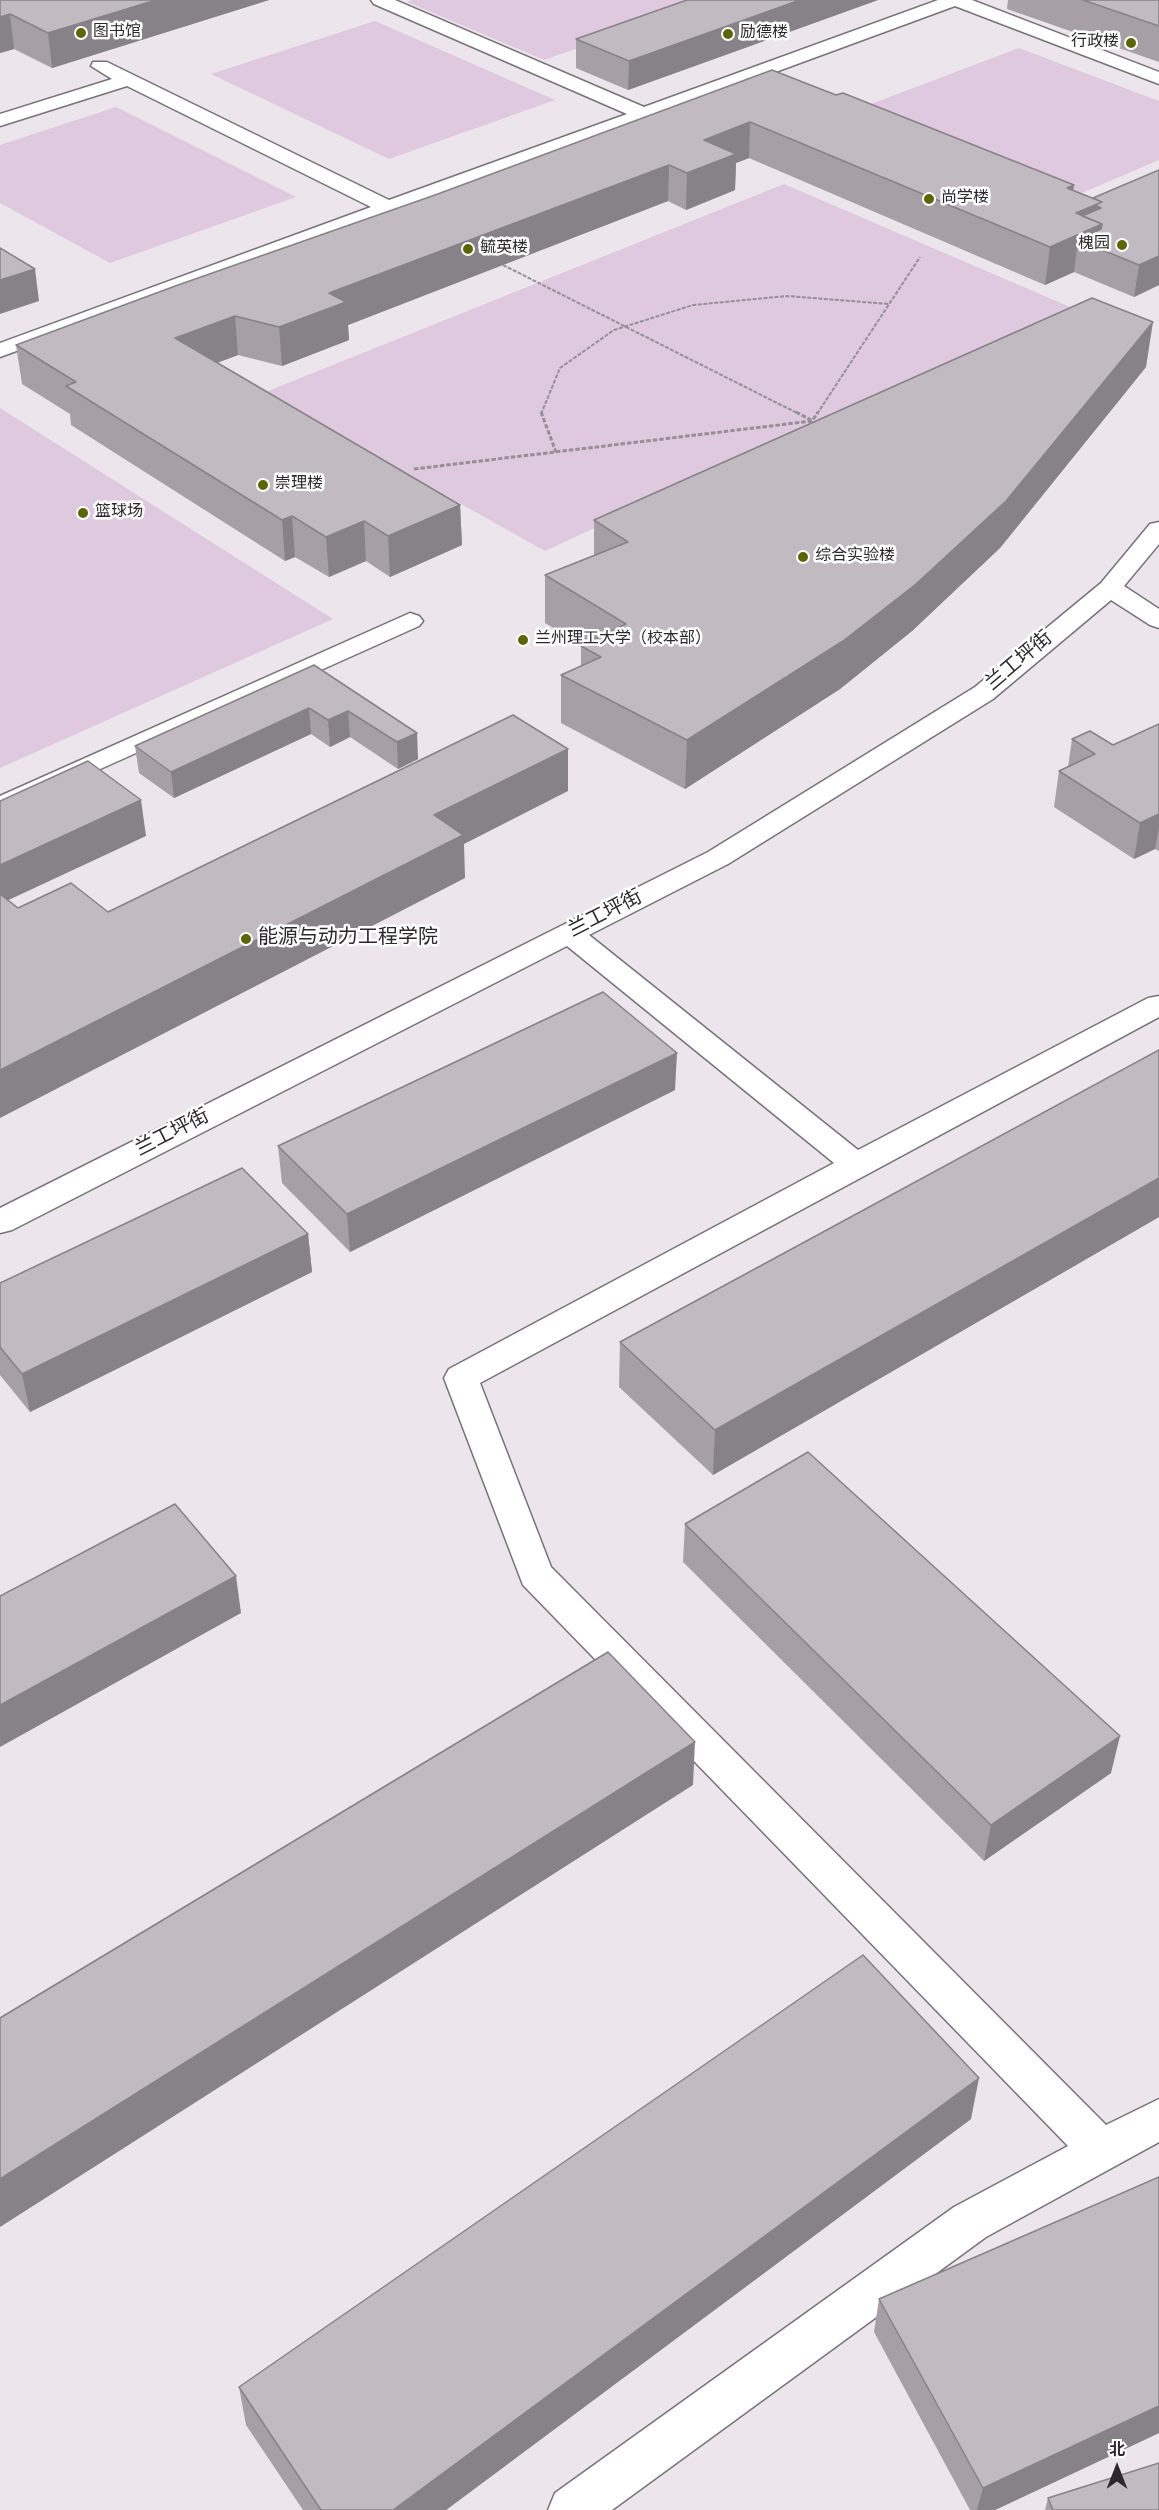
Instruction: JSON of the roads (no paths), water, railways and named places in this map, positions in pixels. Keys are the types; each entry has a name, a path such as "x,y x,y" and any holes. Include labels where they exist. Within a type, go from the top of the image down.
{"street":[{"path":"380,0 644,114"},
{"path":"0,350 955,0 1159,78"},
{"path":"100,66 387,207"},
{"path":"0,120 128,80"},
{"name":"兰工坪街","path":"0,1222 717,858 984,693 1148,559 1159,529"},
{"path":"1110,588 1159,620"},
{"path":"0,806 410,621"},
{"path":"569,933 856,1165"},
{"path":"1102,2151 536,1575 461,1378 1159,1005"},
{"path":"572,2510 970,2222 1159,2119"}],"place":[{"name":"图书馆","path":"81,33"},
{"name":"励德楼","path":"728,34"},
{"name":"行政楼","path":"1131,43"},
{"name":"尚学楼","path":"929,199"},
{"name":"槐园","path":"1122,245"},
{"name":"毓英楼","path":"468,249"},
{"name":"崇理楼","path":"263,485"},
{"name":"篮球场","path":"83,513"},
{"name":"综合实验楼","path":"803,557"},
{"name":"兰州理工大学（校本部）","path":"523,640"},
{"name":"能源与动力工程学院","path":"246,939"}]}
